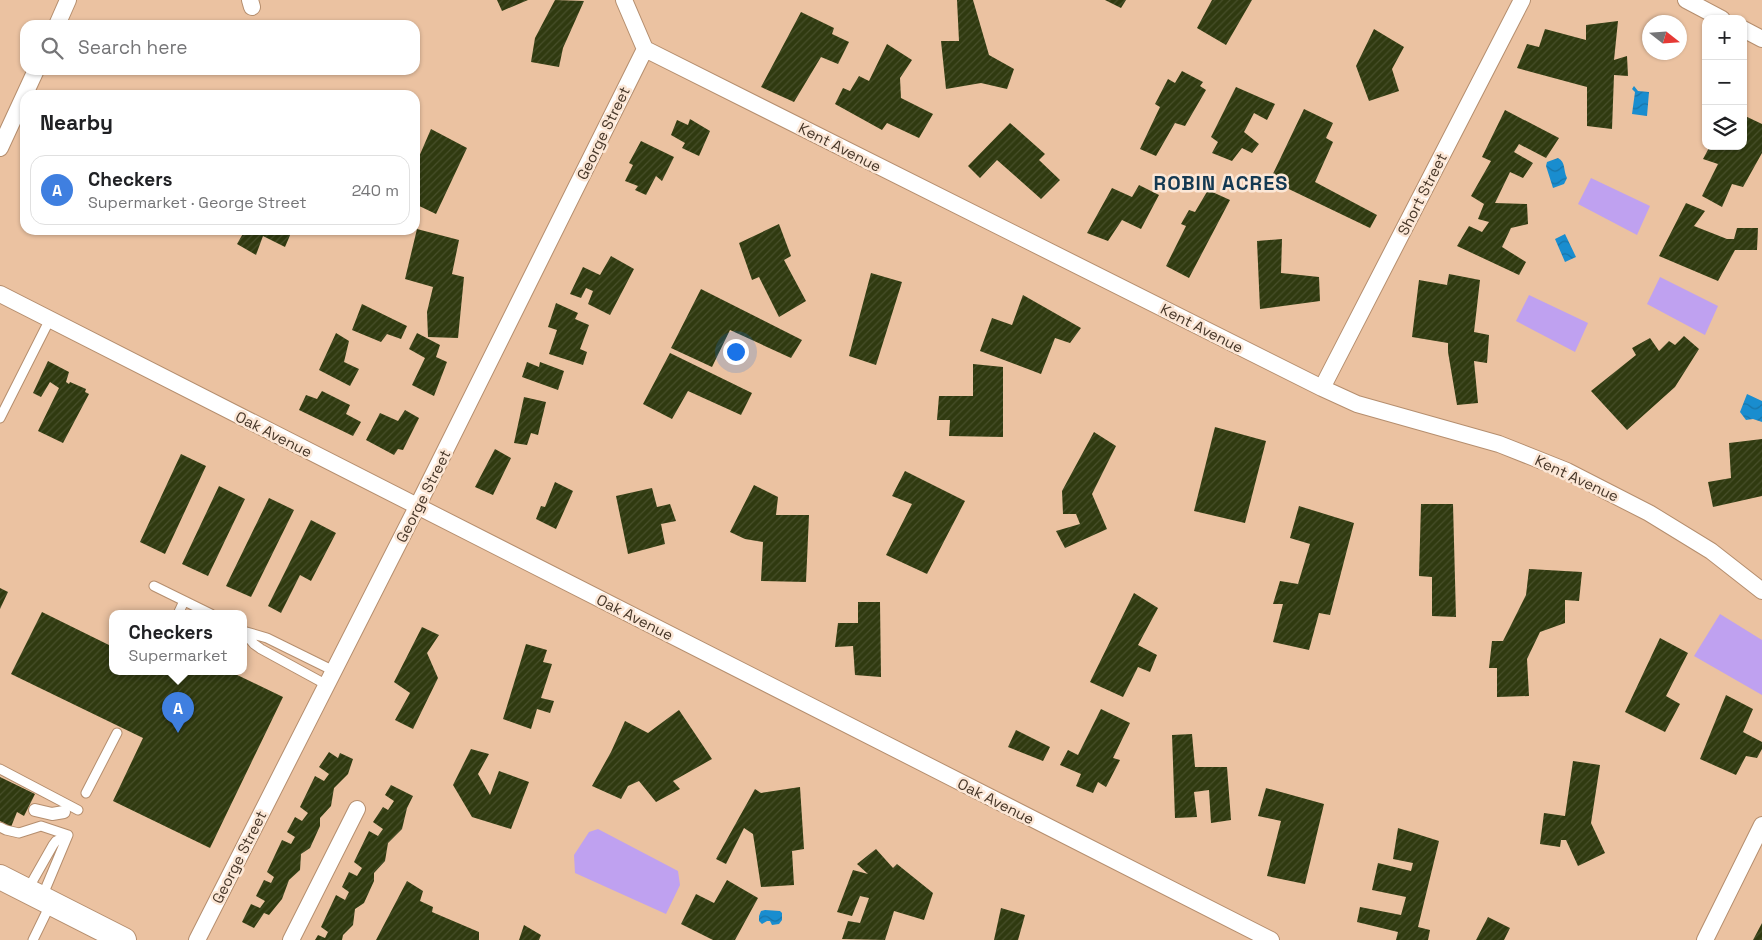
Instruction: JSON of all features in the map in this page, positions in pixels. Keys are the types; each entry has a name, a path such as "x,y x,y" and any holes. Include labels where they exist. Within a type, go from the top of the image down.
{"main road":[{"path":"0,877 124,940"}],"street":[{"path":"59,20 68,0"},
{"path":"624,0 645,49"},
{"name":"Short Street","path":"1322,388 1522,0"},
{"path":"1686,0 1714,15"},
{"path":"1747,32 1762,39"},
{"name":"Kent Avenue","path":"645,49 1322,388 1357,404 1499,444 1567,471 1649,513 1711,551 1762,591"},
{"name":"George Street","path":"196,940 417,507 645,49"},
{"path":"27,90 34,75"},
{"path":"0,148 20,105"},
{"name":"Oak Avenue","path":"0,294 1271,940"},
{"path":"291,940 357,808"},
{"path":"35,810 52,814 64,812"},
{"path":"1705,940 1762,825"}],"lane":[{"path":"0,418 50,319"},
{"path":"154,586 203,610"},
{"path":"180,610 184,601"},
{"path":"247,632 282,645 330,678"},
{"path":"247,636 254,644 262,649 330,678"},
{"path":"86,793 117,733"},
{"path":"0,769 78,810"},
{"path":"0,827 19,833 41,826 68,835"},
{"path":"33,940 40,897 53,845 50,829"},
{"path":"53,845 56,841 68,835"},
{"path":"40,897 68,835"}],"shaded area":[{"path":"1591,178 1650,206 1637,235 1578,204"},
{"path":"1660,277 1718,306 1705,335 1647,304"},
{"path":"1529,295 1588,323 1575,352 1516,321"},
{"path":"1720,614 1762,640 1762,695 1694,656"},
{"path":"598,829 678,871 680,885 666,914 575,873 574,855 589,832"}],"water":[{"path":"1634,86 1638,91 1649,92 1647,116 1632,114 1635,92 1632,89"},
{"path":"1558,158 1563,164 1567,178 1564,184 1553,188 1546,166 1547,162"},
{"path":"1565,234 1576,257 1565,262 1555,239"},
{"path":"1747,394 1762,401 1762,422 1753,419 1746,420 1740,412"},
{"path":"761,911 780,911 782,913 782,920 779,924 772,925 770,921 767,921 762,924 759,921"}],"building":[{"path":"497,0 528,0 502,11"},
{"path":"555,0 584,1 563,48 559,67 531,62 535,38"},
{"path":"957,0 973,0 989,55 1014,69 1007,89 981,83 946,89 941,41 959,41"},
{"path":"1105,0 1126,0 1121,8"},
{"path":"1212,0 1252,0 1226,45 1197,28"},
{"path":"801,12 834,28 832,34 849,42 838,64 821,57 794,102 761,87"},
{"path":"1618,21 1614,60 1627,56 1628,76 1614,75 1612,129 1587,126 1587,87 1517,68 1527,44 1539,47 1545,29 1586,40 1586,25"},
{"path":"1374,29 1404,47 1392,69 1399,91 1369,101 1356,66"},
{"path":"887,44 912,60 900,78 901,98 933,114 919,138 887,123 882,130 835,104 843,88 850,91 859,76 869,81"},
{"path":"1182,71 1203,82 1200,86 1206,90 1185,126 1175,123 1156,156 1140,149 1160,107 1155,104 1168,79 1175,83"},
{"path":"1236,87 1275,104 1267,120 1254,113 1244,132 1259,144 1252,153 1242,148 1232,161 1212,153 1218,142 1211,137"},
{"path":"1304,109 1333,123 1326,138 1333,142 1315,182 1377,215 1370,228 1270,180"},
{"path":"1505,110 1559,138 1546,158 1519,144 1514,152 1533,163 1523,178 1510,172 1495,203 1527,204 1528,224 1511,228 1502,247 1526,262 1519,275 1457,246 1469,226 1482,232 1489,222 1478,219 1484,204 1471,196 1491,161 1482,157"},
{"path":"1747,117 1762,124 1762,153 1743,187 1732,184 1722,207 1702,196 1718,164 1703,159 1708,150 1747,150"},
{"path":"690,119 710,131 699,156 682,148 685,143 671,135 677,120 688,125"},
{"path":"1010,123 1045,154 1039,160 1060,180 1041,199 997,160 980,178 968,166"},
{"path":"431,129 467,148 436,214 420,206 420,154"},
{"path":"641,141 674,157 662,181 656,176 646,195 635,190 638,186 625,181 633,165 629,163"},
{"path":"1139,185 1159,195 1141,229 1122,220 1108,241 1087,233 1112,188 1132,197"},
{"path":"1208,190 1230,200 1189,278 1166,266 1186,226 1181,224 1189,210 1195,212"},
{"path":"1686,203 1705,211 1694,226 1727,239 1734,239 1737,228 1758,228 1757,250 1735,250 1718,281 1659,256"},
{"path":"779,224 791,256 784,260 806,301 779,317 759,277 752,280 739,243"},
{"path":"420,230 459,240 452,274 464,277 458,338 428,337 427,312 433,287 405,279 416,235 420,235"},
{"path":"242,235 290,235 285,247 263,236 256,255 237,244"},
{"path":"1282,239 1281,273 1319,277 1320,301 1260,309 1257,241"},
{"path":"611,256 634,269 610,315 588,304 593,291 586,288 581,298 570,294 583,267 600,275"},
{"path":"871,273 902,282 876,365 849,356"},
{"path":"1449,274 1480,280 1474,332 1489,335 1487,363 1474,361 1478,403 1457,405 1448,343 1412,337 1419,280 1447,285"},
{"path":"701,289 802,340 791,358 730,330 712,367 671,348"},
{"path":"1023,295 1081,328 1070,343 1055,338 1041,374 980,351 992,318 1012,325"},
{"path":"556,303 578,313 575,319 589,325 580,349 587,352 583,365 549,354 557,330 548,327"},
{"path":"362,304 407,326 401,339 387,334 381,342 352,330"},
{"path":"336,333 349,341 344,362 359,369 350,386 319,370"},
{"path":"417,333 440,345 436,357 447,362 434,396 412,385 425,358 409,349"},
{"path":"1684,336 1699,349 1675,387 1627,430 1591,391 1636,355 1632,348 1650,338 1659,351 1669,341 1675,345"},
{"path":"670,353 752,393 741,415 688,391 672,419 643,404"},
{"path":"48,361 69,372 66,382 86,389 85,392 89,394 63,443 38,431 59,388 50,382 41,397 33,393"},
{"path":"527,362 539,367 540,362 564,371 558,390 522,377"},
{"path":"973,364 1003,367 1003,437 949,436 950,420 937,420 939,396 973,396"},
{"path":"322,391 350,405 346,414 361,422 353,436 299,410 306,395 317,399"},
{"path":"524,397 546,402 538,435 531,433 527,445 514,443"},
{"path":"405,410 419,418 403,450 398,449 394,455 366,440 380,413 398,421"},
{"path":"1215,427 1266,441 1245,523 1194,511"},
{"path":"1094,432 1116,446 1092,494 1107,529 1065,548 1056,531 1080,524 1076,514 1063,514 1062,491"},
{"path":"1762,439 1762,496 1713,507 1708,482 1731,478 1729,443"},
{"path":"495,449 511,458 493,495 475,487"},
{"path":"181,454 206,466 165,554 140,542"},
{"path":"905,471 965,501 927,574 886,555 912,504 892,496"},
{"path":"555,482 573,491 556,529 536,519 541,506 545,507"},
{"path":"754,485 778,497 776,515 809,515 806,582 761,581 763,542 745,539 730,532"},
{"path":"219,486 245,499 208,576 182,564"},
{"path":"652,488 657,507 670,504 676,521 661,524 665,544 628,554 616,496"},
{"path":"269,498 294,510 251,597 226,586"},
{"path":"1421,504 1453,504 1456,617 1432,616 1432,577 1419,576"},
{"path":"1299,506 1354,523 1330,615 1319,613 1309,650 1273,642 1283,604 1273,604 1280,581 1298,584 1310,544 1290,538"},
{"path":"311,520 336,533 311,581 300,575 281,613 268,606"},
{"path":"1529,569 1582,572 1579,601 1565,600 1565,623 1540,632 1527,659 1529,696 1497,697 1497,668 1489,668 1492,641 1503,641 1526,595"},
{"path":"0,588 8,592 0,609"},
{"path":"1134,593 1158,608 1138,645 1157,655 1150,672 1138,667 1123,697 1090,682"},
{"path":"858,602 880,602 881,677 855,675 853,646 835,647 838,623 858,623"},
{"path":"42,612 109,645 109,675 237,675 283,697 210,848 113,801 143,738 11,674"},
{"path":"422,627 439,635 427,653 438,678 413,729 395,720 410,693 394,682"},
{"path":"1660,638 1688,653 1666,696 1680,704 1665,732 1625,712"},
{"path":"526,644 547,650 543,662 552,664 541,698 554,701 550,713 537,709 531,729 503,719"},
{"path":"1726,695 1753,709 1743,732 1762,742 1762,749 1757,758 1746,756 1736,775 1700,759"},
{"path":"1101,709 1130,723 1113,758 1120,760 1106,787 1098,782 1093,793 1076,786 1081,774 1060,765 1068,750 1078,755"},
{"path":"679,710 712,759 673,781 680,789 656,802 639,781 628,786 621,799 592,786 611,752 625,721 648,733"},
{"path":"1016,730 1050,747 1043,761 1008,747"},
{"path":"1192,734 1195,767 1227,767 1231,820 1211,823 1209,790 1194,792 1197,817 1175,818 1172,735"},
{"path":"471,749 489,754 478,774 490,795 499,771 529,782 511,829 472,817 453,785"},
{"path":"329,752 338,758 340,753 353,759 348,774 334,788 331,806 320,818 320,826 310,848 301,854 300,870 289,880 282,899 269,915 264,913 254,928 242,922 251,904 260,908 265,901 256,896 264,880 271,883 274,877 267,872 282,840 291,844 295,837 287,832 295,817 302,821 308,813 300,807 315,776 324,781 329,774 319,767"},
{"path":"1573,761 1600,765 1591,823 1605,853 1578,866 1566,840 1561,840 1560,847 1540,844 1544,813 1565,816"},
{"path":"0,777 35,794 24,816 17,812 11,827 0,821"},
{"path":"391,785 413,796 407,808 402,829 388,843 385,861 374,873 374,881 364,903 355,909 353,925 343,935 342,940 315,940 318,935 325,938 328,932 321,927 336,895 345,900 349,892 342,887 349,872 357,876 362,868 354,862 369,831 378,836 383,829 373,822 383,807 388,810 394,801 385,795"},
{"path":"800,787 804,849 792,851 794,885 761,887 753,834 744,828 726,864 716,859 755,789 761,793"},
{"path":"1266,788 1324,804 1305,884 1267,876 1281,821 1258,816"},
{"path":"1398,828 1439,841 1418,927 1430,930 1428,940 1396,940 1398,932 1357,922 1360,907 1401,915 1406,897 1372,890 1378,863 1411,871 1413,863 1393,859"},
{"path":"876,849 893,868 897,864 933,893 924,920 894,911 885,940 842,939 848,921 860,923 869,898 860,896 852,916 837,912 853,870 868,874 857,864"},
{"path":"727,880 758,898 735,940 713,940 681,924 696,894 714,903"},
{"path":"407,881 423,891 420,901 433,907 432,912 479,932 479,940 376,940"},
{"path":"1001,908 1025,915 1018,940 994,940"},
{"path":"1488,917 1510,928 1504,940 1476,940"},
{"path":"1762,923 1762,940 1753,940"},
{"path":"524,925 541,935 539,940 519,940"}],"place":[{"name":"Checkers","path":"178,733"}],"district":[{"name":"ROBIN ACRES","path":"1221,183"}]}
